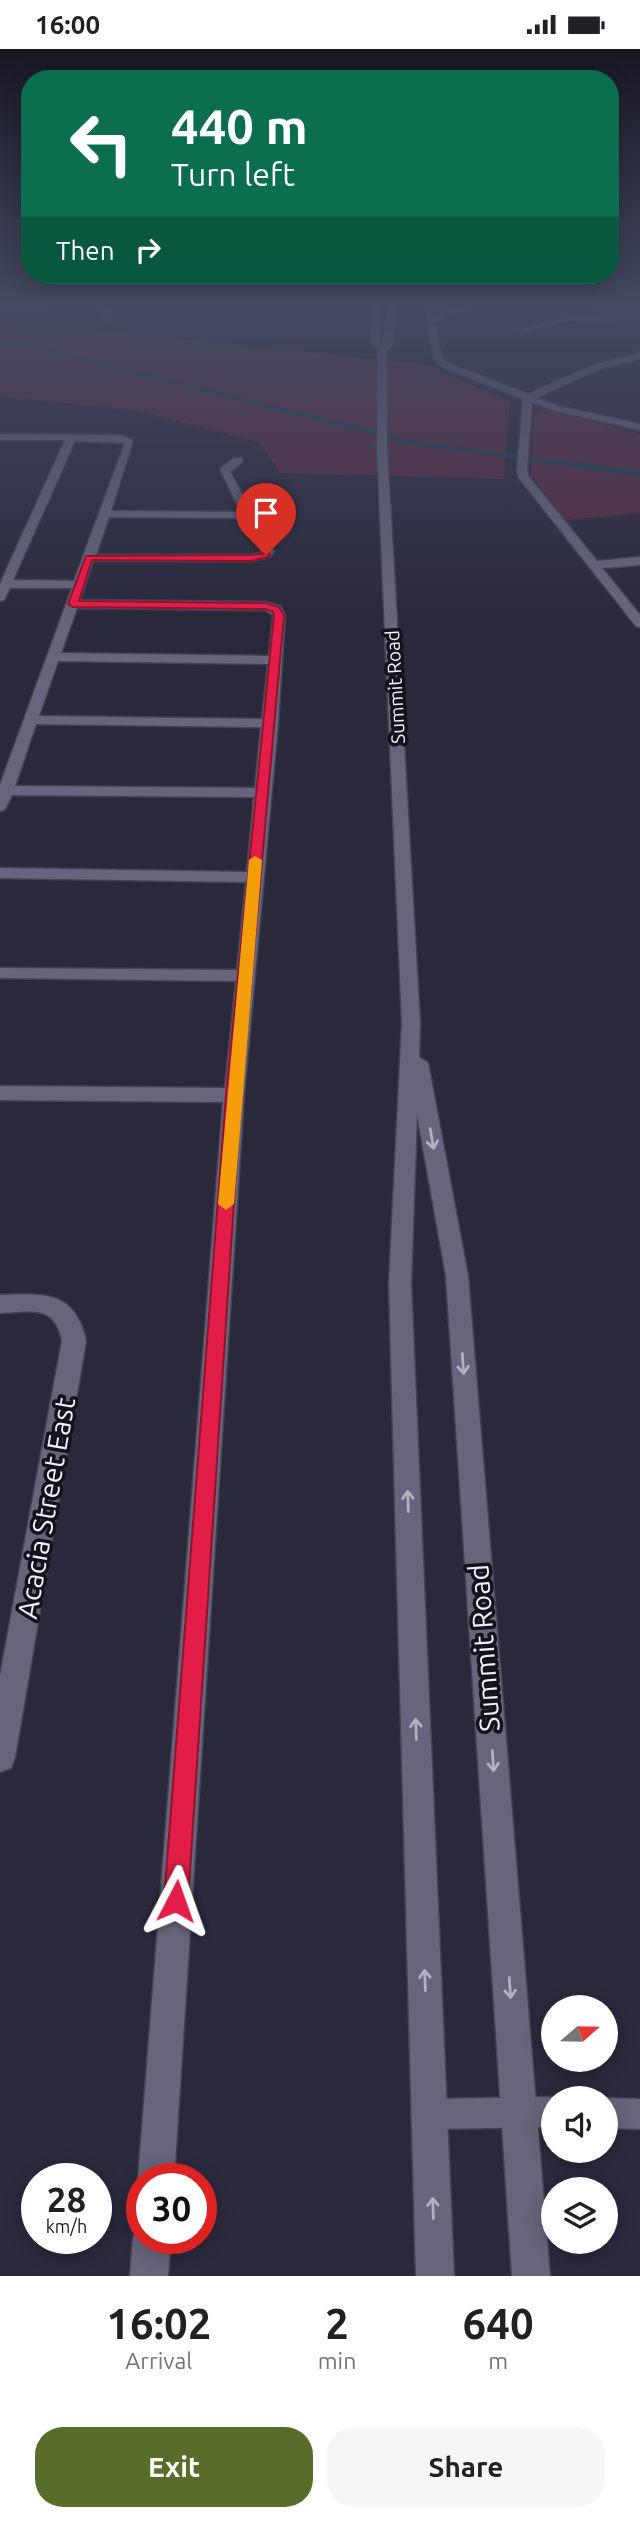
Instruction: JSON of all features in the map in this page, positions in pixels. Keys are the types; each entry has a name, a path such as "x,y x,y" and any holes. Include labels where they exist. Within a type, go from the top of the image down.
{"street":[{"name":"Summit Road","path":"381,409 411,1023 401,1283 435,2276"},
{"path":"527,409 523,476 640,623"},
{"path":"558,409 640,427"},
{"path":"0,437 120,438 130,442 0,806"},
{"path":"71,438 2,592 76,594 270,607 276,609 279,615 271,723 234,1095 157,2163"},
{"path":"89,558 251,558 266,555 268,552 225,472 225,469 238,460"},
{"path":"104,514 248,515"},
{"path":"593,565 640,562"},
{"path":"55,657 275,660"},
{"path":"31,720 271,723"},
{"path":"5,790 262,793"},
{"path":"0,873 254,877"},
{"path":"0,974 247,976"},
{"name":"Summit Road","path":"411,1023 457,1276 531,2276"},
{"path":"0,1093 234,1095"},
{"name":"Acacia Street East","path":"0,1304 55,1306 69,1318 73,1329 72,1366 0,1757"},
{"path":"149,2276 151,2254"}],"lane":[{"path":"430,2113 541,2112"},
{"path":"618,2113 640,2114"}],"shaded area":[{"path":"118,409 509,409 504,479 280,473 259,442 137,411"},
{"path":"546,409 640,434 640,513 565,520 531,475 534,412"}],"waterway":[{"path":"279,409 415,443 525,458"},
{"path":"512,456 640,474"}],"slow traffic":[{"path":"226,1204 255,860"}],"route":[{"path":"176,1901 234,1095 271,723 279,615 276,609 265,606 73,604 89,558 251,558 266,555"}]}
